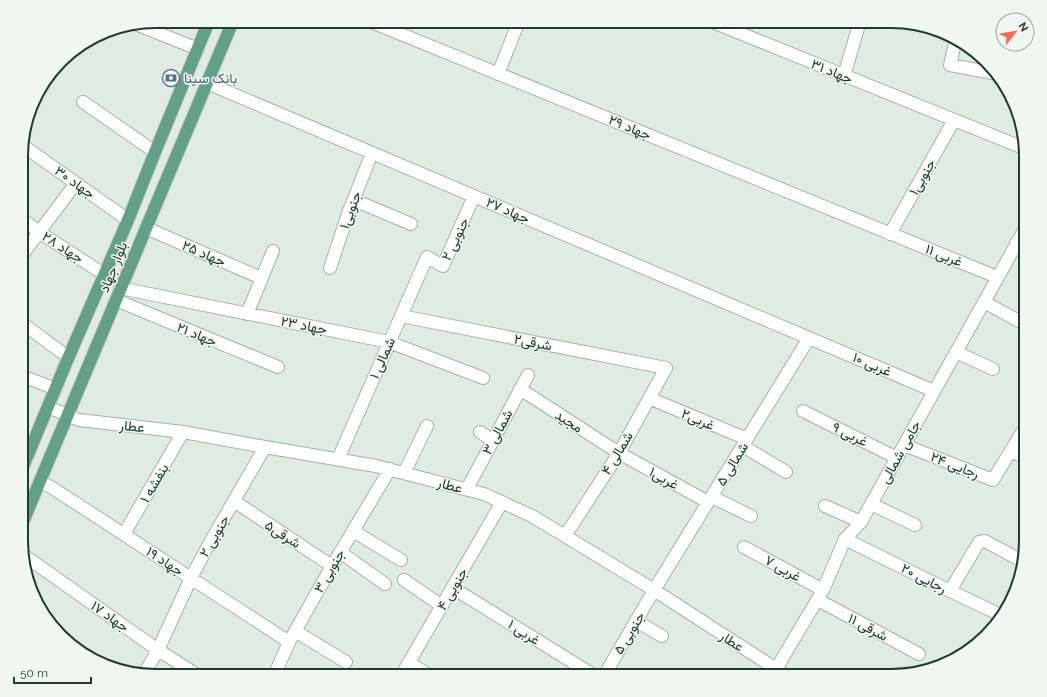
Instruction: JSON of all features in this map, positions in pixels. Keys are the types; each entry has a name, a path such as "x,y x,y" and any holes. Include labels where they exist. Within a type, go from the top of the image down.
{"main road":[{"name":"بلوار جهاد","path":"28,455 128,220 206,28"},
{"name":"بلوار جهاد","path":"28,510 230,28"}],"street":[{"name":"جهاد ۲۹","path":"386,28 890,234"},
{"path":"498,74 516,28"},
{"name":"جهاد ۳۱","path":"730,28 844,76 1019,146"},
{"path":"844,76 858,28"},
{"path":"147,29 198,49"},
{"path":"955,45 950,65 987,72"},
{"name":"جهاد ۲۷","path":"207,83 809,338"},
{"path":"83,102 155,152"},
{"name":"جنوبی۱","path":"890,234 954,120"},
{"name":"جهاد ۳۰","path":"28,149 128,220"},
{"name":"جنوبی۱","path":"330,268 372,153"},
{"path":"28,247 76,183"},
{"name":"جنوبی ۲","path":"427,257 443,266 474,196"},
{"path":"354,200 411,224"},
{"name":"جهاد ۲۸","path":"28,224 105,275"},
{"name":"جهاد ۲۵","path":"146,228 261,278"},
{"name":"غربی ۱۱","path":"890,234 997,277"},
{"name":"جامی شمالی","path":"776,669 820,595 845,539 861,522 997,277 1019,250"},
{"path":"247,314 273,251"},
{"name":"شمالی ۱","path":"338,459 427,257"},
{"name":"جهاد ۲۳","path":"120,288 389,342 483,378"},
{"name":"جهاد ۲۱","path":"116,300 278,367"},
{"path":"984,302 1019,321"},
{"name":"شرقی۲","path":"401,316 666,368"},
{"path":"28,327 61,352 69,356"},
{"name":"غربی ۱۰","path":"809,338 934,391"},
{"name":"شمالی ۵","path":"654,590 809,338"},
{"path":"956,352 992,369"},
{"name":"شمالی ۴","path":"565,536 619,453 666,368"},
{"name":"شمالی ۳","path":"467,489 528,374"},
{"path":"28,378 56,389"},
{"name":"مجید","path":"520,389 619,453"},
{"name":"غربی۲","path":"649,398 745,443 786,472"},
{"name":"عطار","path":"48,407 79,420 184,432 338,459 390,469 484,494 532,516 654,590 768,669"},
{"name":"غربی ۹","path":"803,411 897,458"},
{"path":"404,473 427,426"},
{"name":"بنفشه ۱","path":"124,534 184,432"},
{"path":"480,432 493,441"},
{"name":"رجایی ۲۴","path":"904,445 993,480 1019,437"},
{"name":"جنوبی ۲","path":"147,668 158,650 191,578 266,447"},
{"path":"1010,452 1019,455"},
{"name":"غربی۱","path":"619,453 710,500 751,516"},
{"name":"جنوبی ۳","path":"277,669 289,642 340,552 390,469"},
{"name":"جهاد ۱۹","path":"40,482 51,486 289,642"},
{"name":"شرقی۵","path":"234,502 332,566"},
{"name":"جنوبی ۴","path":"405,669 502,502"},
{"path":"871,504 915,525"},
{"path":"825,506 861,522"},
{"path":"353,531 401,560"},
{"name":"رجایی ۲۰","path":"845,539 996,613"},
{"path":"950,591 979,542 985,541 1018,559"},
{"name":"غربی ۷","path":"744,547 820,595"},
{"path":"340,552 385,584"},
{"name":"جهاد ۱۷","path":"29,559 158,650 188,669"},
{"path":"404,580 442,606"},
{"name":"غربی ۱","path":"453,588 585,669"},
{"name":"جنوبی ۵","path":"608,669 654,590"},
{"name":"شرقی ۱۱","path":"820,595 919,654"},
{"path":"636,621 662,636"},
{"path":"296,631 346,662"},
{"path":"409,663 420,669"}],"place":[{"name":"بانک سینا","path":"171,78"}]}
